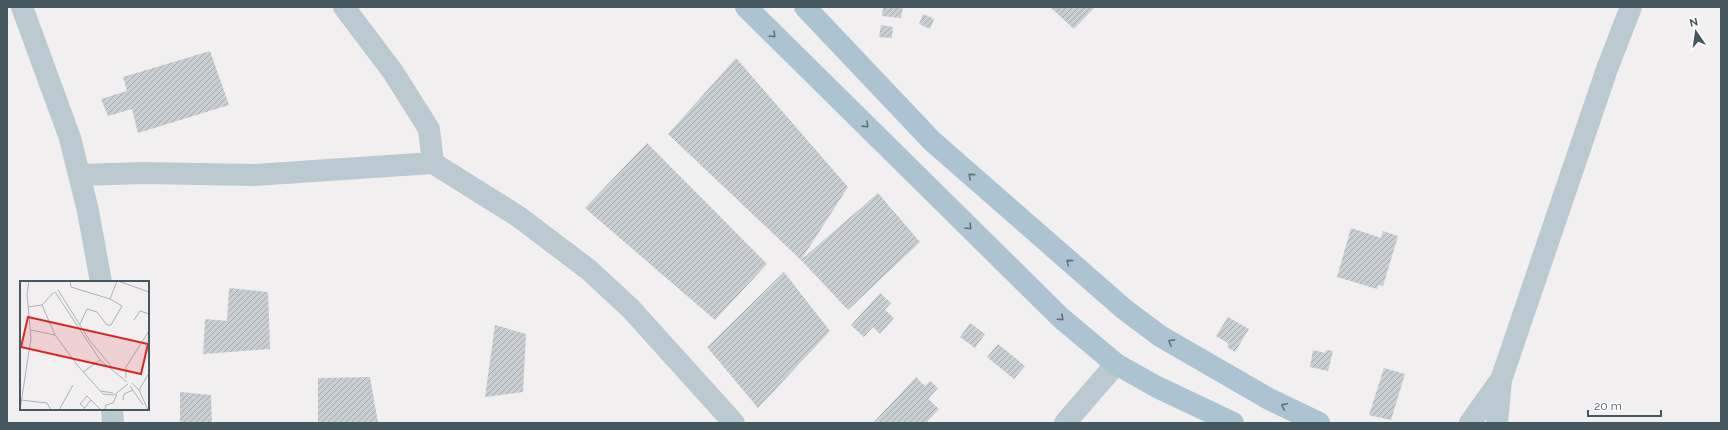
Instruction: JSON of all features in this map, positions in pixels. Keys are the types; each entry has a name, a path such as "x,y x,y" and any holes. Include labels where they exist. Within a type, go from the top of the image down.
{"main road":[{"path":"746,7 1061,318 1116,364 1157,387 1233,423"},
{"path":"805,7 932,141 1124,309 1160,336 1269,399 1319,423"}],"street":[{"path":"22,7 70,138 88,211 102,281"},
{"path":"344,7 393,72 430,129 432,163"},
{"path":"1497,423 1501,380 1607,69 1631,7"},
{"path":"79,175 144,173 254,175 432,163 519,217 589,270 631,310 734,423"},
{"path":"1065,423 1116,364"},
{"path":"1470,423 1501,380"},
{"path":"112,410 112,423"}],"building":[{"path":"883,7 903,7 901,18 882,16"},
{"path":"1050,7 1095,7 1074,29"},
{"path":"923,14 934,19 930,29 919,24"},
{"path":"881,25 893,27 892,38 879,37"},
{"path":"210,51 229,105 138,133 132,109 108,116 101,99 127,91 123,77"},
{"path":"736,58 848,187 801,260 668,134"},
{"path":"647,143 767,264 715,320 585,208"},
{"path":"878,193 920,242 848,310 801,260"},
{"path":"1351,228 1381,238 1383,231 1398,236 1383,286 1378,285 1377,289 1337,277"},
{"path":"784,272 830,331 758,408 707,347"},
{"path":"229,288 268,292 270,349 203,354 205,319 227,321"},
{"path":"880,293 891,303 885,310 894,318 880,334 873,327 864,337 851,325"},
{"path":"1228,317 1249,329 1235,352 1227,347 1229,344 1216,336"},
{"path":"970,323 985,334 975,348 960,337"},
{"path":"495,325 526,334 523,392 485,397"},
{"path":"998,344 1025,366 1014,379 987,357"},
{"path":"1313,350 1325,353 1326,350 1333,351 1328,371 1310,367"},
{"path":"1384,368 1405,374 1391,420 1369,415"},
{"path":"370,377 378,423 318,423 318,378"},
{"path":"916,377 925,386 930,381 938,388 928,399 939,409 926,423 873,423"},
{"path":"180,392 211,395 212,423 180,423"}]}
